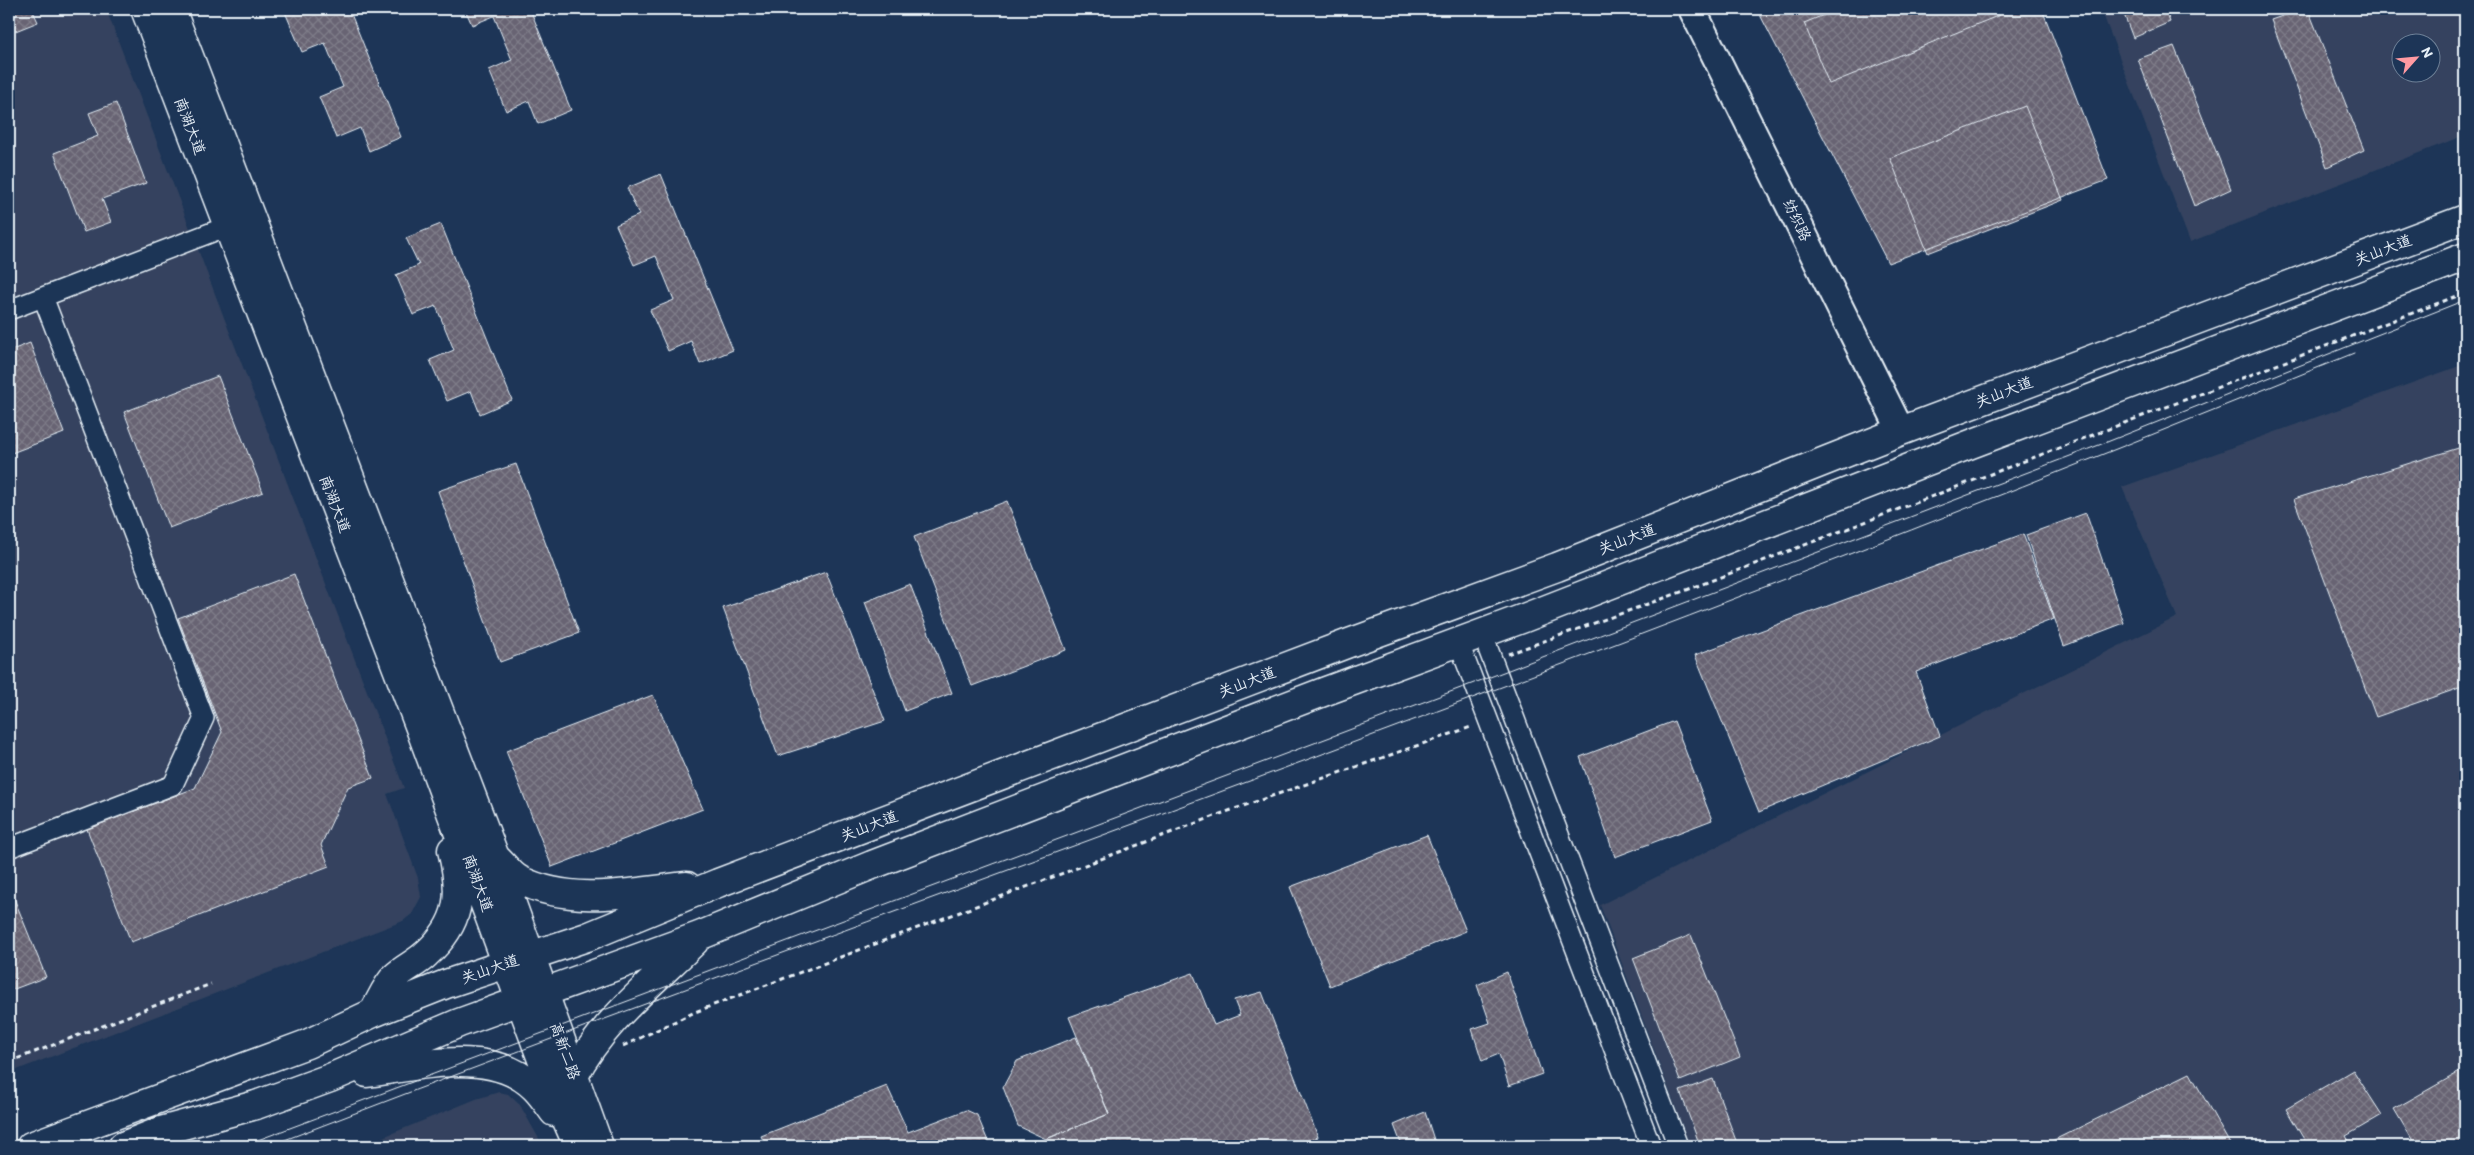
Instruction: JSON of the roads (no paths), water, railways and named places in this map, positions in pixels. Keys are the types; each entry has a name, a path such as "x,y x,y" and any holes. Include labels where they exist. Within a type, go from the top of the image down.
{"main road":[{"name":"南湖大道","path":"145,9 420,728 519,960 532,997"},
{"name":"南湖大道","path":"170,9 495,857 519,960"},
{"name":"纺织路","path":"1692,9 1901,431"},
{"name":"关山大道","path":"31,1146 266,1060 373,1013 446,984 586,937 718,883 1349,643 1556,567 1901,431 2465,219"},
{"path":"123,1146 161,1131 256,1106 330,1078 459,1023 699,936 872,865 1971,444 2465,258"},
{"path":"373,1013 394,978 426,954 450,929 458,906 460,890 457,868 420,728"},
{"path":"495,857 519,880 554,892 590,896 718,883"},
{"path":"574,1076 587,1052 606,1029 699,936"},
{"name":"高新二路","path":"532,997 574,1076 584,1144"},
{"name":"高新二路","path":"532,997 551,1084 584,1144"},
{"path":"330,1078 446,1061 499,1066 522,1077 536,1088 584,1144"}],"street":[{"path":"9,310 228,226"},
{"path":"9,848 173,785 204,718 43,297"},
{"path":"1470,637 1492,659 1678,1146"},
{"path":"1470,637 1651,1146"}],"tram line":[{"path":"242,1146 1498,674 2107,442 2465,300"},
{"path":"269,1146 1690,616 1912,530 2354,353"}]}
